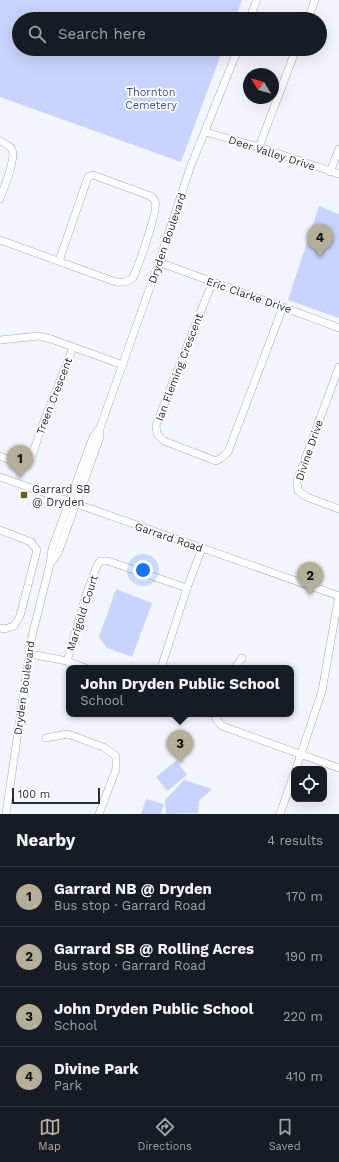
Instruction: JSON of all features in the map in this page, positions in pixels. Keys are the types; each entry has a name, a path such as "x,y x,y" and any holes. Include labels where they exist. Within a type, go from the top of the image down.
{"street":[{"path":"253,12 257,0"},
{"path":"311,12 315,0"},
{"name":"Dryden Boulevard","path":"6,814 32,636 50,564 58,553 93,437 100,428 123,365 190,168 235,56"},
{"path":"259,147 293,56"},
{"name":"Deer Valley Drive","path":"205,132 259,147 339,174"},
{"path":"0,141 11,148 14,154 0,199"},
{"path":"330,172 339,149"},
{"path":"0,240 116,282 128,282 133,278 149,233 156,207 155,200 145,194 93,175 88,177 59,261"},
{"name":"Eric Clarke Drive","path":"159,262 212,283 339,328"},
{"name":"Ian Fleming Crescent","path":"212,283 156,425 157,434 164,441 216,461 228,452 283,307"},
{"path":"0,340 39,336 123,365"},
{"name":"Treen Crescent","path":"0,456 19,464 24,463 30,458 73,348"},
{"name":"Divine Drive","path":"339,367 297,481 298,491 307,497 339,509"},
{"name":"Garrard Road","path":"0,477 339,596"},
{"path":"0,530 31,542 37,550 20,616 14,626 6,629 0,628"},
{"path":"162,665 187,588 202,548"},
{"name":"Marigold Court","path":"67,661 86,595 100,561 108,561 187,588"},
{"path":"297,766 322,691 339,596"},
{"name":"Marigold Court","path":"30,654 67,661 77,665"},
{"path":"238,665 242,658"},
{"path":"216,717 216,720 222,726 339,768"},
{"path":"46,738 68,734 103,747 116,756 116,769 99,814"},
{"path":"280,814 291,783"}],"green space":[{"name":"Thornton Cemetery","path":"0,0 242,0 238,12 12,12 12,56 220,56 181,162 0,97"},
{"path":"319,206 339,214 339,318 288,300"},
{"path":"116,589 152,603 132,657 107,648 99,637"},
{"path":"176,761 187,775 167,791 156,777"},
{"path":"184,780 212,789 199,801 198,813 166,814 165,800"},
{"path":"146,799 164,804 161,814 141,814"}],"place":[{"name":"Divine Park","path":"320,257"},
{"name":"Garrard NB @ Dryden","path":"20,478"},
{"name":"Garrard SB @ Dryden","path":"24,495"},
{"name":"Garrard SB @ Rolling Acres","path":"310,595"},
{"name":"John Dryden Public School","path":"180,763"}]}
